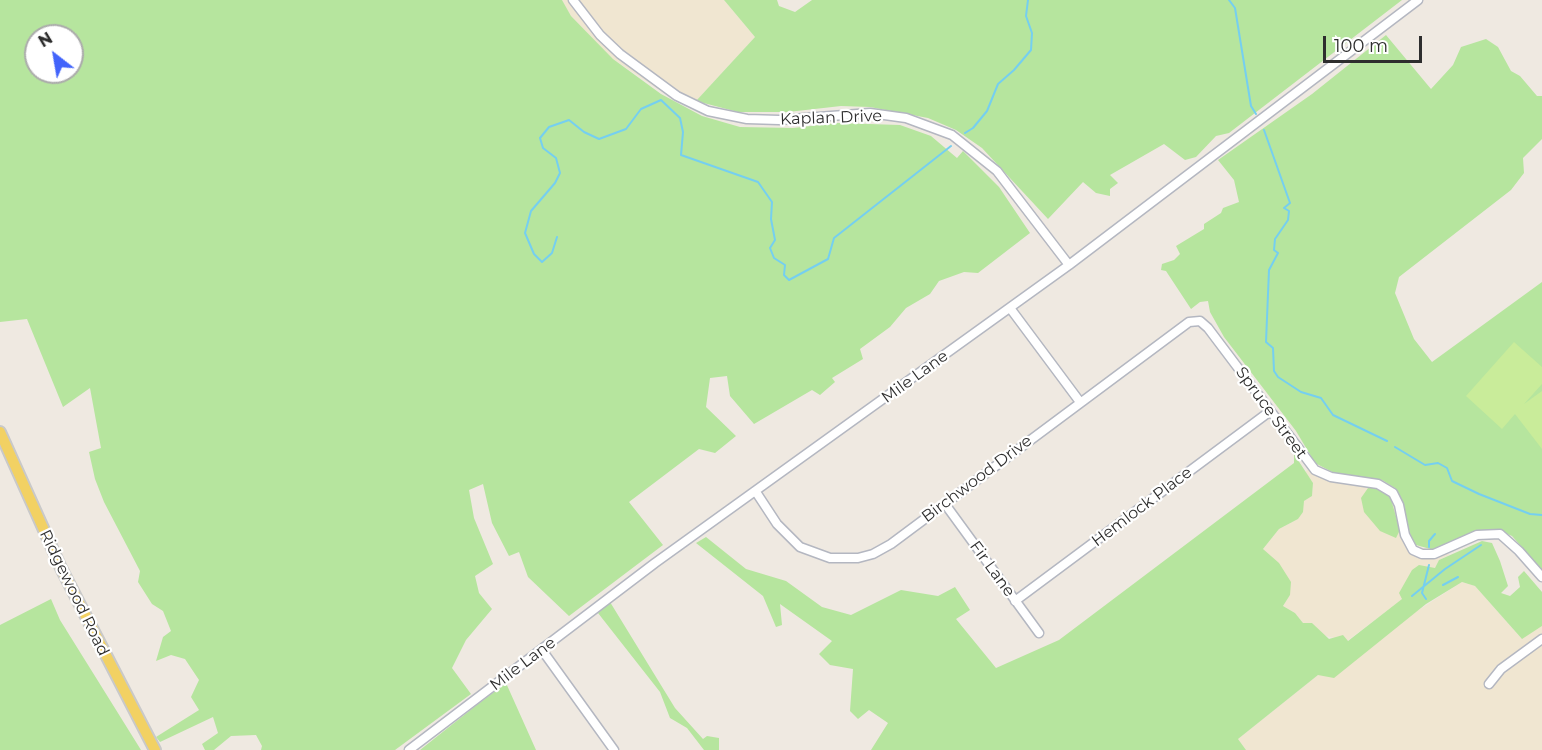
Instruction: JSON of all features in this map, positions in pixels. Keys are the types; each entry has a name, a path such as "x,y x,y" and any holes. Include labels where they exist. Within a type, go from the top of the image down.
{"main road":[{"name":"Ridgewood Road","path":"0,432 61,568 155,750"}],"street":[{"name":"Kaplan Drive","path":"573,0 600,35 620,54 677,96 708,111 747,119 779,120 870,113 906,118 952,135 997,171 1069,265"},
{"name":"Mile Lane","path":"408,750 655,564 1069,265 1418,0"},
{"path":"1010,308 1080,402"},
{"name":"Birchwood Drive","path":"756,492 777,524 800,547 830,558 844,559 873,554 891,544 1189,322 1200,321"},
{"name":"Spruce Street","path":"1200,321 1208,328 1269,412 1315,470 1331,477 1378,484 1391,491 1399,505 1408,542 1415,551 1434,554 1477,535 1500,534 1520,550 1542,577"},
{"name":"Hemlock Place","path":"1016,601 1269,412"},
{"name":"Fir Lane","path":"945,504 1039,633"},
{"path":"1489,684 1509,663 1542,639"},
{"path":"542,650 614,750"}],"shaded area":[{"path":"562,0 724,0 755,37 696,101 679,103 613,59 571,16"},
{"path":"1315,463 1330,472 1377,478 1392,485 1401,498 1416,545 1427,550 1443,547 1449,555 1439,560 1436,568 1424,568 1403,599 1347,641 1322,635 1312,623 1303,623 1295,613 1283,606 1290,595 1263,549 1279,529 1298,519 1304,501 1312,496 1313,483 1305,472"},
{"path":"1462,582 1475,586 1521,638 1542,626 1542,750 1246,750 1238,739 1318,675"}],"green space":[{"path":"0,0 562,0 571,16 613,59 661,94 702,116 740,127 793,128 838,123 900,125 931,136 957,158 963,151 999,187 1030,233 978,273 964,272 939,281 930,294 906,308 890,327 860,349 863,359 832,378 835,382 820,395 812,390 754,424 730,396 727,376 710,378 706,407 736,436 715,453 699,449 629,502 663,545 569,616 528,577 519,552 509,556 492,523 483,484 469,490 474,518 493,564 475,576 479,593 492,609 466,640 452,668 471,694 395,750 261,750 262,746 256,735 231,736 214,750 205,750 202,744 218,733 213,717 160,742 156,737 199,710 191,697 199,680 185,659 171,655 156,661 163,637 171,631 163,611 152,604 138,582 140,571 104,502 95,479 89,452 101,448 90,388 63,407 27,319 0,322"},
{"path":"724,0 777,0 779,6 795,12 812,0 1402,0 1229,133 1216,136 1196,157 1185,160 1164,144 1110,175 1118,183 1110,189 1110,196 1096,193 1083,182 1048,219 982,148 956,130 928,118 870,107 841,106 788,112 738,112 696,101 755,37"},
{"path":"1386,35 1431,89 1453,65 1461,47 1486,39 1498,47 1511,71 1520,76 1537,96 1542,96 1542,139 1523,158 1524,173 1511,190 1399,277 1395,293 1414,339 1432,362 1542,282 1542,570 1512,536 1496,529 1475,531 1434,550 1416,545 1411,537 1401,498 1395,488 1382,480 1334,473 1315,463 1296,431 1224,337 1210,312 1208,301 1200,302 1191,309 1166,271 1161,270 1162,264 1174,260 1180,254 1176,246 1204,229 1204,224 1221,213 1223,208 1239,202 1234,180 1218,160 1312,94"},
{"path":"1514,342 1542,367 1542,384 1524,404 1542,391 1542,449 1515,414 1502,429 1466,396"},
{"path":"1294,454 1313,483 1312,496 1304,501 1303,512 1298,519 1279,529 1263,549 1279,563 1291,582 1290,595 1283,606 1295,613 1303,623 1312,623 1329,639 1343,635 1348,641 1402,599 1399,593 1412,570 1419,565 1435,568 1439,560 1482,541 1492,543 1500,561 1508,586 1501,593 1510,596 1520,587 1518,577 1524,571 1542,592 1542,626 1522,639 1475,586 1462,582 1426,604 1334,678 1318,675 1238,739 1246,750 871,750 888,723 869,710 858,719 850,711 853,669 830,665 819,654 832,641 780,604 782,625 776,627 763,596 696,543 706,537 746,569 786,581 822,607 851,615 901,590 938,596 955,587 970,610 956,619 996,668 1059,640 1294,463"},
{"path":"1368,488 1378,488 1390,496 1400,530 1396,538 1380,531 1364,512 1361,498"},
{"path":"51,599 60,620 141,750 0,750 0,625"},
{"path":"610,602 675,708 703,739 707,736 719,738 719,750 704,750 687,728 670,718 660,692 598,613"},
{"path":"506,683 536,750 420,750 478,704"}],"waterway":[{"path":"965,133 973,128 987,111 998,84 1031,50 1032,33 1026,16 1028,0"},
{"path":"1229,0 1235,8 1251,106 1256,114"},
{"path":"557,237 552,253 542,262 534,254 525,233 531,211 555,183 560,173 556,158 543,148 540,138 549,127 569,120 584,132 599,139 626,129 641,109 661,100 680,118 683,132 681,155 758,182 772,202 771,219 775,240 770,248 774,258 785,265 784,275 789,280 828,259 834,238 951,146"},
{"path":"1264,130 1290,203 1284,208 1289,211 1288,220 1275,239 1274,250 1278,253 1269,270 1266,342 1273,348 1274,371 1278,377 1301,392 1321,398 1333,415 1387,441"},
{"path":"1395,447 1425,465 1438,463 1447,468 1452,481 1479,494 1530,514 1542,515"},
{"path":"1429,547 1429,541 1435,534"},
{"path":"1412,596 1445,569 1481,545"},
{"path":"1426,599 1422,593 1429,565"},
{"path":"1443,585 1458,577"}]}
